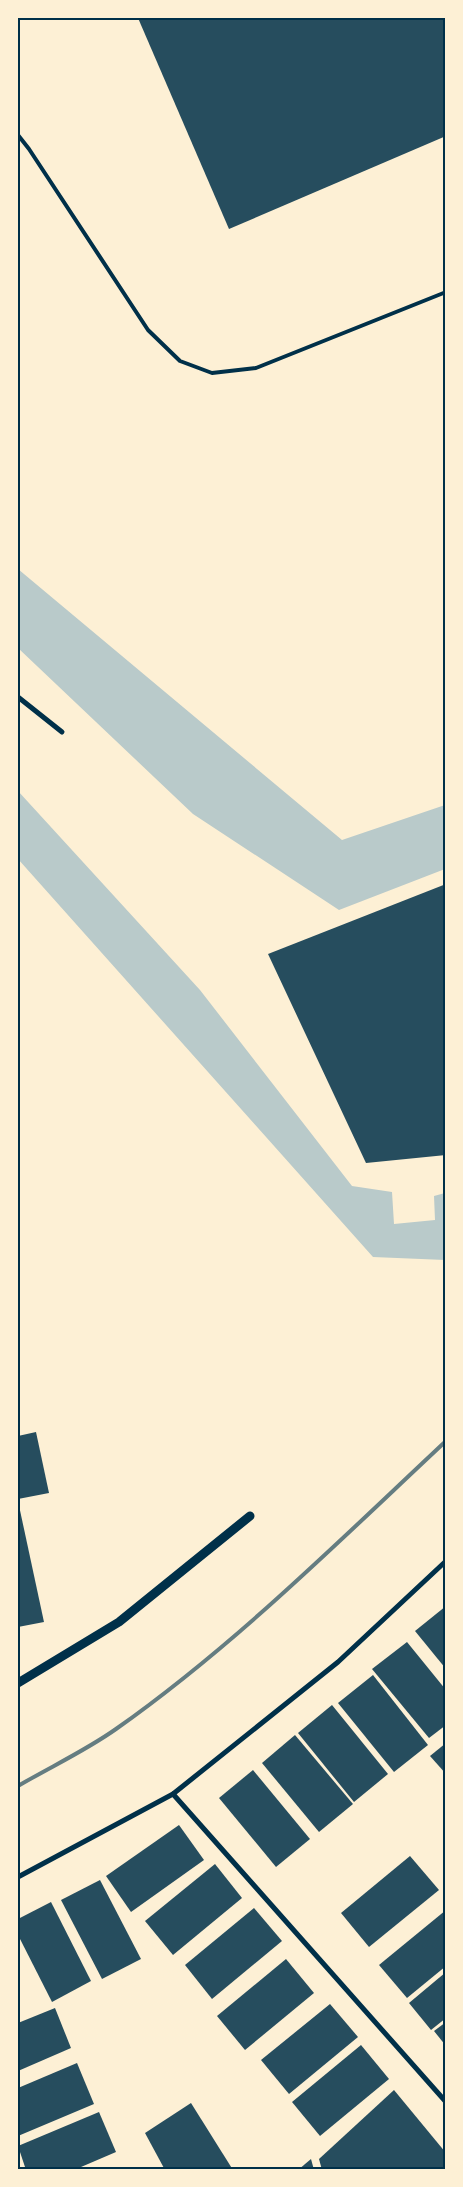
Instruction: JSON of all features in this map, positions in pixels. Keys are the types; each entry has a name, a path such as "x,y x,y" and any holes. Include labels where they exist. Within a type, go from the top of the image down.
{"street":[{"path":"18,697 62,732"},
{"path":"18,1683 119,1622 250,1516"},
{"path":"18,1877 172,1794 338,1662 446,1561"},
{"path":"172,1794 446,2102"}],"lane":[{"path":"18,135 148,330 180,362 212,373 256,368 446,292"}],"shaded area":[{"path":"18,569 342,840 445,805 445,869 339,910 193,814 18,648"},
{"path":"18,791 200,990 352,1186 392,1192 394,1224 435,1220 434,1196 445,1193 445,1260 373,1257 18,859"}],"building":[{"path":"138,18 446,18 446,136 229,229"},
{"path":"446,884 446,1155 366,1163 268,954"},
{"path":"36,1432 49,1493 18,1499 18,1436"},
{"path":"18,1501 44,1622 18,1627"},
{"path":"446,1606 446,1669 415,1631"},
{"path":"407,1642 446,1690 446,1725 429,1738 372,1669"},
{"path":"373,1675 428,1745 394,1772 338,1703"},
{"path":"332,1705 388,1774 354,1802 298,1733"},
{"path":"295,1735 353,1804 319,1832 262,1763"},
{"path":"446,1743 446,1774 430,1756"},
{"path":"253,1770 310,1839 276,1867 219,1798"},
{"path":"179,1825 204,1860 131,1912 106,1876"},
{"path":"410,1856 439,1890 369,1947 341,1913"},
{"path":"215,1864 242,1898 173,1955 145,1921"},
{"path":"100,1880 141,1959 102,1979 61,1900"},
{"path":"51,1902 91,1981 52,2002 18,1935 18,1919"},
{"path":"254,1908 282,1941 212,1999 185,1965"},
{"path":"446,1910 446,1966 407,1998 379,1965"},
{"path":"286,1959 314,1993 245,2050 217,2016"},
{"path":"446,1972 446,2018 431,2030 409,2003"},
{"path":"330,2004 358,2037 289,2094 261,2060"},
{"path":"55,2008 71,2048 18,2071 18,2023"},
{"path":"446,2022 446,2046 434,2031"},
{"path":"361,2045 389,2079 320,2136 292,2102"},
{"path":"77,2063 94,2104 18,2136 18,2088"},
{"path":"394,2090 446,2153 446,2170 322,2170 319,2159"},
{"path":"191,2103 233,2170 165,2170 145,2133"},
{"path":"99,2112 116,2152 74,2170 26,2170 18,2146"},
{"path":"311,2159 314,2170 298,2170"}],"railway":[{"path":"18,1786 104,1737 203,1663 286,1591 446,1441"}]}
